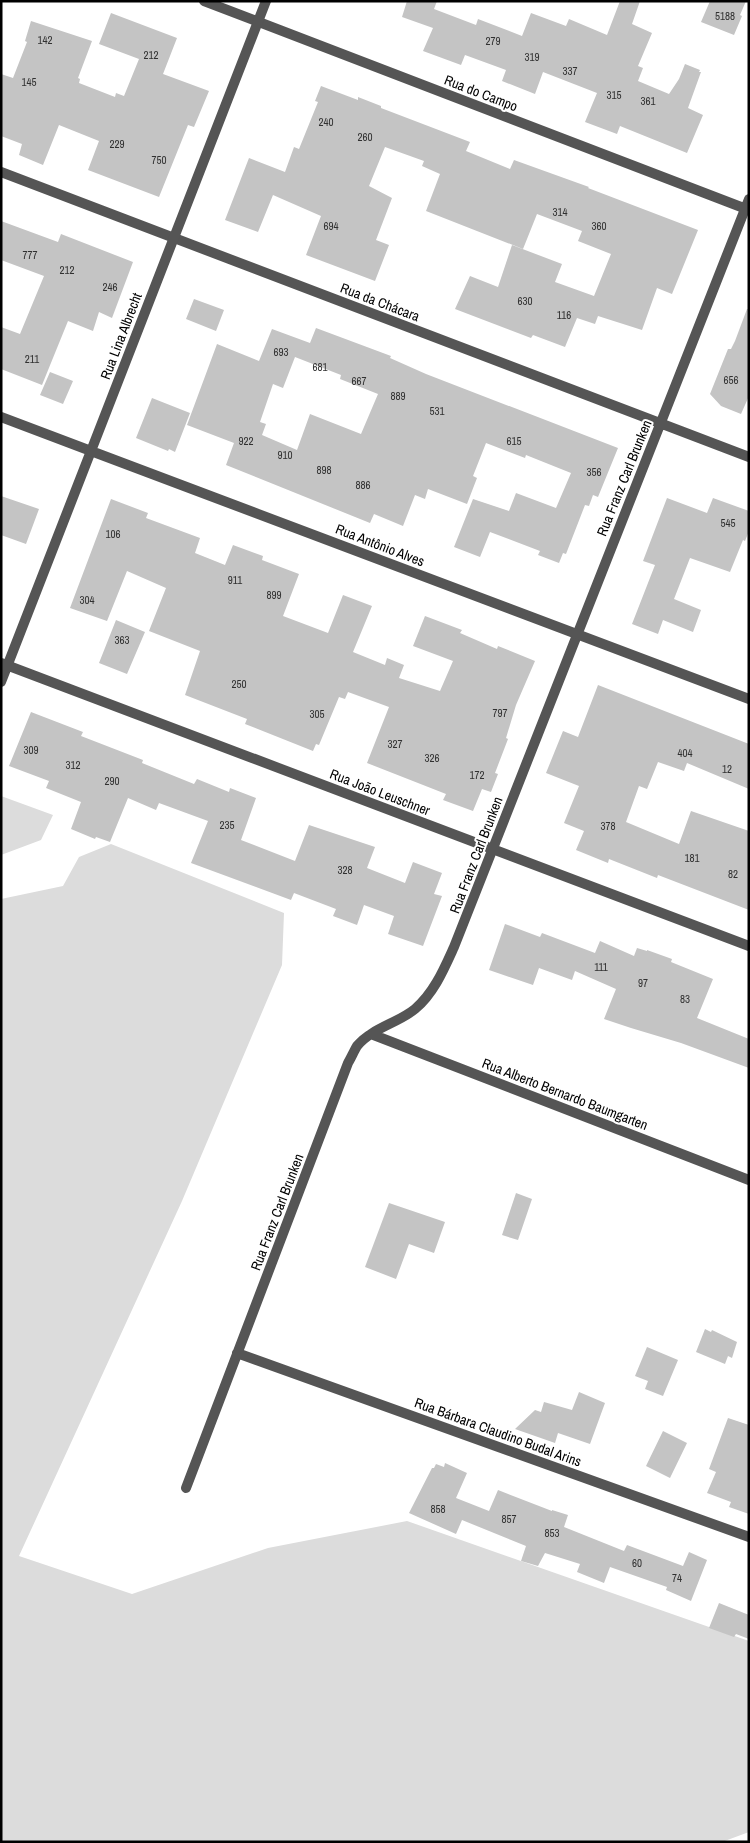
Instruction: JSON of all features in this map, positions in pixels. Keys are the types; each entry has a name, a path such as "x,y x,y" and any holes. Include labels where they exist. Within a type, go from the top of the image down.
{"street":[{"name":"Rua do Campo","path":"204,1 748,206"},
{"name":"Rua Lina Albrecht","path":"1,682 4,664 91,451 266,1"},
{"name":"Rua da Chácara","path":"1,172 749,457"},
{"name":"Rua Franz Carl Brunken","path":"186,1488 348,1063 357,1046 371,1034 409,1014 432,991 454,947 660,423 748,206"},
{"name":"Rua Antônio Alves","path":"1,417 749,699"},
{"name":"Rua João Leuschner","path":"4,664 749,946"},
{"name":"Rua Alberto Bernardo Baumgarten","path":"371,1034 749,1180"},
{"name":"Rua Bárbara Claudino Budal Arins","path":"237,1353 749,1537"}],"shaded area":[{"path":"1,796 53,815 41,840 1,855"},
{"path":"111,844 284,913 282,965 182,1201 19,1556 132,1594 268,1548 407,1521 749,1641 749,1832 722,1842 1,1842 1,899 63,886 79,857"}],"building":[{"path":"407,1 437,1 434,9 476,25 478,19 522,36 531,13 566,26 569,19 607,35 620,1 640,1 632,24 652,33 638,66 643,68 638,81 669,94 679,79 685,64 701,72 688,108 703,115 687,153 620,126 617,134 585,122 597,93 543,72 535,94 502,81 506,70 465,55 461,65 423,51 433,28 402,17"},
{"path":"710,1 746,1 734,35 701,22"},
{"path":"111,13 177,38 163,74 209,91 194,127 188,125 159,197 88,170 99,141 59,125 43,165 19,155 22,144 1,136 1,74 13,78 27,42 25,41 31,21 92,41 78,78 80,79 79,83 115,97 116,93 124,96 139,59 99,44"},
{"path":"321,86 358,100 358,97 381,106 381,108 470,142 466,151 510,169 514,160 698,230 672,294 657,288 642,330 598,316 595,324 577,318 565,347 533,335 531,338 455,309 470,276 498,287 512,245 562,264 555,282 594,296 611,254 578,241 582,231 537,214 523,249 426,211 440,174 422,166 424,161 385,147 369,186 392,198 376,240 389,245 375,281 306,255 321,216 273,195 258,232 225,220 249,158 285,172 294,147 299,149 318,102 315,101"},
{"path":"1,221 58,242 61,234 133,262 112,318 99,312 93,331 68,321 42,385 1,369 1,327 20,334 44,276 1,260"},
{"path":"194,299 224,310 216,331 186,319"},
{"path":"747,309 749,309 749,396 741,414 721,406 710,394 728,349 731,349 735,341"},
{"path":"316,328 391,356 390,358 426,374 618,448 598,497 593,495 589,506 585,505 566,554 563,553 559,563 538,555 540,551 490,532 480,557 454,547 473,499 509,511 516,493 556,508 571,473 526,455 525,458 486,443 473,476 477,478 467,504 428,489 425,499 415,495 403,526 374,514 370,523 226,465 234,443 187,425 217,344 259,361 272,329 310,343","holes":["295,357 341,375 340,379 378,394 361,434 310,414 297,450 262,435 266,424 260,422 273,384 283,388"]},
{"path":"50,372 73,381 63,404 40,395"},
{"path":"152,398 190,413 175,452 136,438"},
{"path":"1,496 39,509 26,544 1,535"},
{"path":"667,498 707,513 713,498 749,511 749,531 745,541 743,540 730,572 690,558 674,599 701,610 693,632 663,620 658,634 632,624 655,565 643,561"},
{"path":"111,499 148,513 146,518 200,538 195,553 225,565 233,545 263,556 262,560 299,574 283,616 328,633 343,595 372,606 353,652 385,665 387,658 404,665 399,678 440,691 453,661 413,646 425,616 462,630 460,633 497,649 498,646 535,661 516,705 506,738 508,739 495,773 498,774 491,792 482,789 473,811 443,800 446,794 367,763 389,707 348,692 345,699 339,697 319,745 316,744 313,751 245,724 247,719 185,695 200,651 149,631 166,588 127,571 107,621 70,608"},
{"path":"116,620 145,632 127,674 99,663"},
{"path":"598,685 749,744 749,789 687,763 684,771 658,762 647,789 639,786 626,822 679,844 691,811 749,831 749,910 658,875 657,878 609,859 608,863 576,850 584,831 564,823 579,786 546,773 563,731 578,737"},
{"path":"31,712 83,732 81,736 143,760 142,763 194,784 197,779 229,792 230,788 256,798 241,840 295,861 309,825 375,847 367,868 405,883 413,862 442,873 434,894 442,896 423,946 388,934 394,916 364,905 357,925 333,916 336,909 294,893 291,900 191,863 208,821 159,803 156,810 128,798 110,842 96,837 95,839 71,829 81,802 46,788 49,781 9,766"},
{"path":"505,924 540,937 542,933 595,953 600,941 634,956 637,948 647,950 672,959 671,962 713,979 697,1018 749,1039 749,1068 681,1043 604,1019 616,989 575,971 572,980 539,968 533,985 489,970"},
{"path":"516,1193 532,1199 518,1240 502,1235"},
{"path":"389,1203 445,1222 434,1253 409,1244 396,1279 365,1267"},
{"path":"705,1329 711,1332 712,1330 737,1342 732,1358 728,1356 725,1364 696,1352"},
{"path":"647,1347 678,1360 663,1396 645,1389 648,1381 635,1376"},
{"path":"579,1392 605,1403 590,1444 558,1433 555,1443 515,1429 535,1410 541,1412 544,1402 572,1410"},
{"path":"728,1418 749,1425 749,1514 729,1507 731,1502 707,1493 716,1472 709,1469"},
{"path":"663,1431 687,1443 670,1478 646,1466"},
{"path":"445,1463 467,1473 456,1498 489,1511 498,1490 552,1511 568,1515 564,1527 624,1551 627,1545 683,1566 689,1552 707,1560 691,1601 666,1590 667,1587 610,1567 604,1583 577,1572 580,1564 545,1553 538,1566 521,1561 526,1546 462,1520 456,1534 409,1513 432,1468 436,1464 444,1467"},
{"path":"719,1603 749,1615 749,1639 736,1634 734,1637 709,1628"}]}
